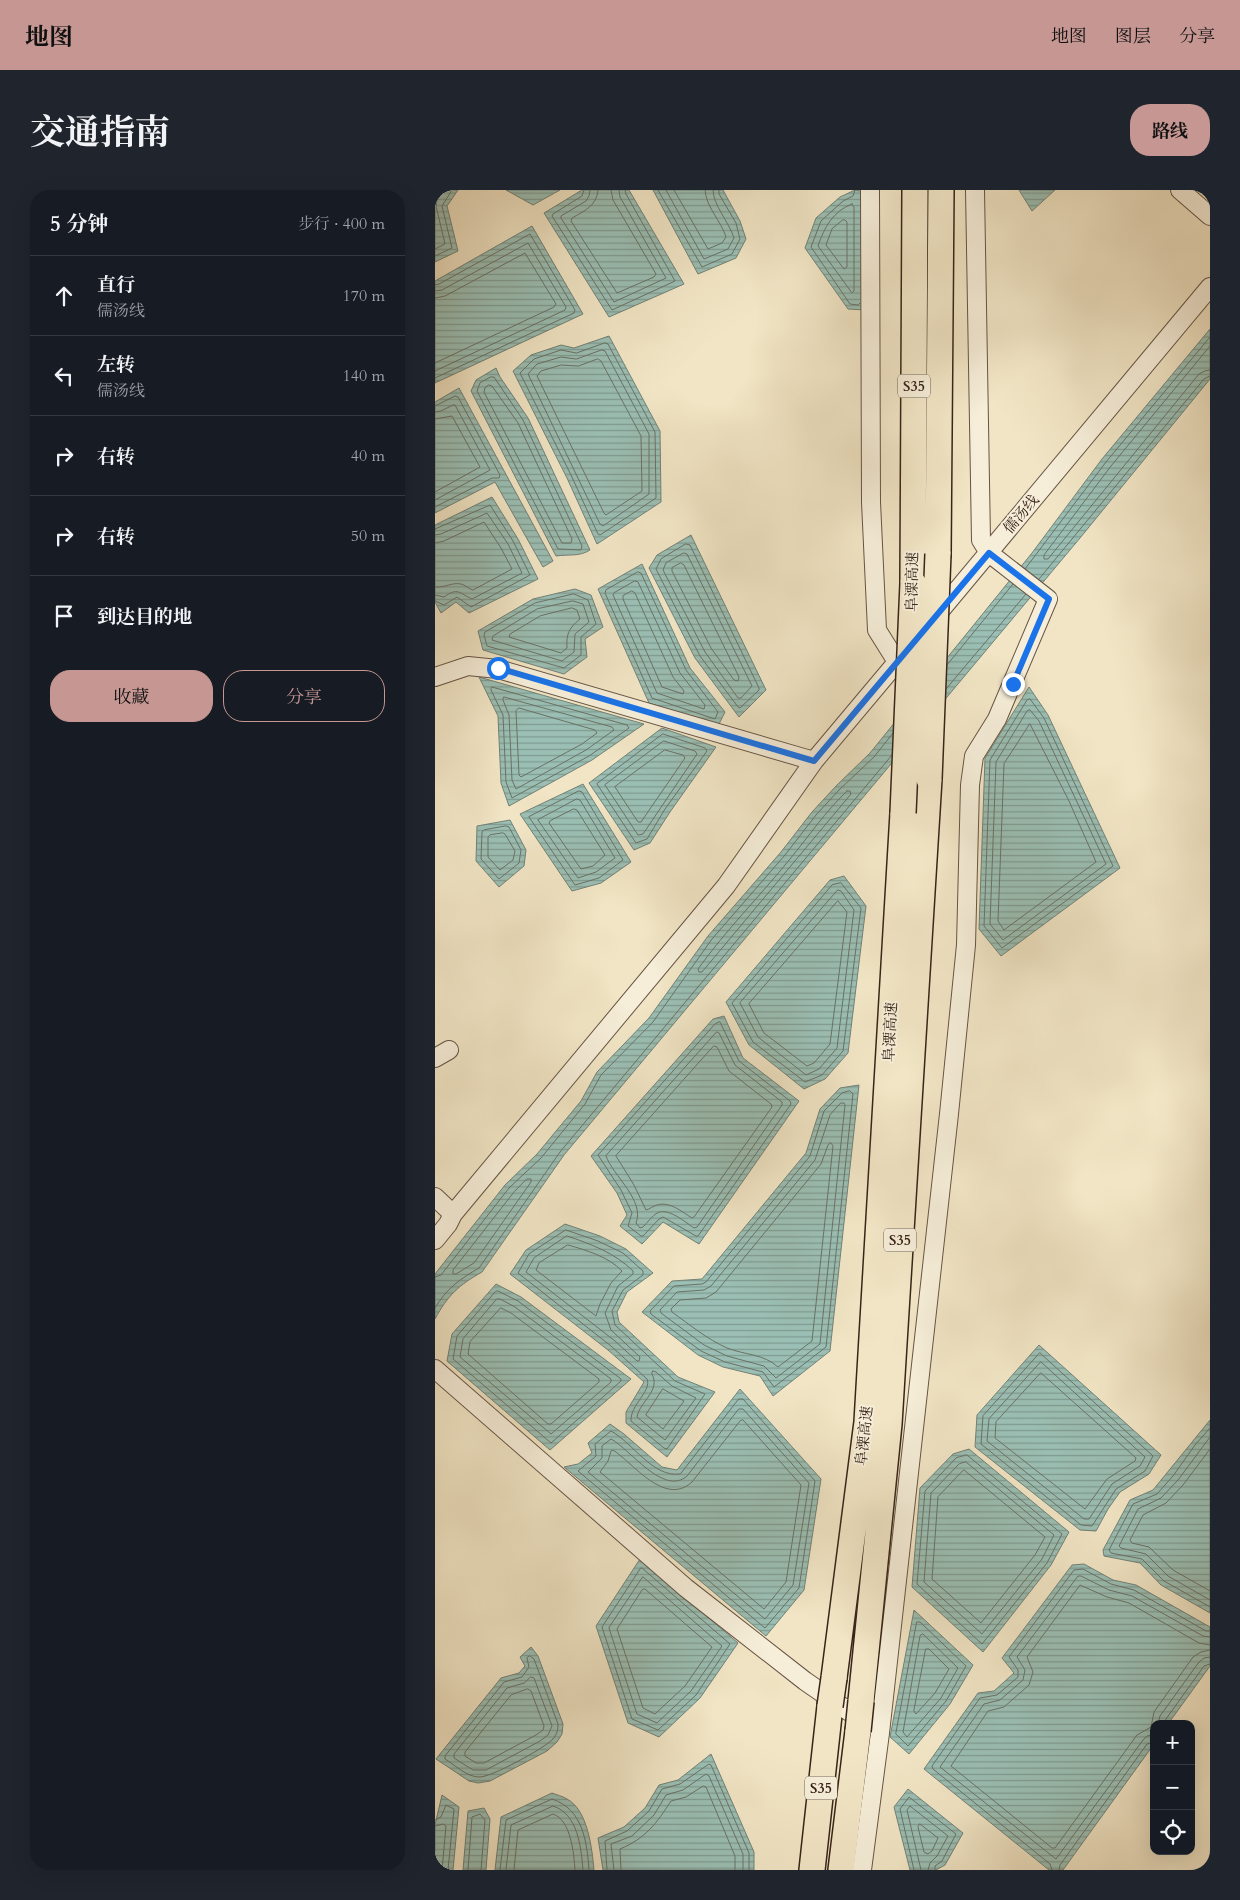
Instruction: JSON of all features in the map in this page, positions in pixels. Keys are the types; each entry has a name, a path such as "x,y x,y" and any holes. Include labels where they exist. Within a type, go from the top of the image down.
{"highway":[{"name":"阜溧高速","path":"812,1870 834,1678 867,1422 903,813 913,582 915,190"},
{"name":"阜溧高速","path":"841,1870 869,1732 861,1701 889,1424 929,779 938,554 941,190"}],"street":[{"path":"871,190 871,502 877,630 897,662"},
{"path":"862,1870 869,1732 949,1114 966,945 970,785 974,756 997,719 1049,599 989,553 981,540 975,190"},
{"path":"1180,190 1210,216"},
{"name":"儒汤线","path":"435,1240 448,1224 453,1214 726,886 814,761 1210,287"},
{"path":"435,677 468,666 498,668 814,761"},
{"path":"435,1197 453,1214"},
{"path":"435,1369 686,1588 869,1732"}],"water":[{"path":"435,190 458,190 447,206 458,251 435,262"},
{"path":"506,190 560,190 533,205"},
{"path":"582,190 629,190 684,284 609,317 544,213"},
{"path":"653,190 723,190 740,221 746,239 736,258 698,274"},
{"path":"855,190 866,192 865,310 848,309 805,248 816,218 840,197"},
{"path":"1019,190 1055,190 1032,211"},
{"path":"532,226 583,314 435,383 435,281"},
{"path":"1210,329 1210,379 1080,538 564,1155 482,1272 455,1291 435,1319 435,1274 505,1185 537,1154 581,1101 597,1072 649,1018 708,936 781,852 812,812 870,753 1032,553 1102,459"},
{"path":"609,336 660,431 661,502 597,544 567,478 513,371 531,355 561,345 574,348"},
{"path":"496,368 528,418 590,550 578,554 556,556 471,391 476,380"},
{"path":"459,388 553,561 543,567 495,482 435,513 435,402"},
{"path":"492,497 518,539 538,579 469,613 456,602 441,613 435,602 435,525"},
{"path":"691,535 766,690 739,717 695,658 649,568 657,555"},
{"path":"642,564 690,668 725,712 718,726 649,703 598,589"},
{"path":"575,589 591,595 603,627 585,639 587,657 564,674 483,650 478,631 533,599"},
{"path":"479,677 644,724 592,760 509,806 501,783 498,716"},
{"path":"1029,687 1048,715 1120,868 1001,956 979,929 985,758"},
{"path":"662,728 716,747 650,843 634,850 589,783"},
{"path":"583,784 631,862 601,883 572,891 520,814"},
{"path":"510,820 526,850 524,866 499,887 476,861 477,826"},
{"path":"844,876 866,906 848,1053 825,1079 804,1089 749,1045 726,1002 830,880"},
{"path":"724,1016 743,1058 799,1101 699,1244 663,1222 642,1244 620,1226 627,1215 617,1193 591,1156 713,1019"},
{"path":"859,1085 830,1351 773,1396 760,1376 723,1367 698,1355 642,1312 672,1281 702,1279 806,1153 820,1109 840,1088"},
{"path":"565,1224 600,1236 626,1249 653,1273 627,1292 617,1312 619,1322 678,1377 715,1392 667,1457 626,1423 626,1412 644,1382 608,1350 510,1274 526,1250"},
{"path":"496,1284 521,1297 631,1379 550,1450 447,1361 452,1334"},
{"path":"1039,1345 1161,1455 1149,1474 1120,1492 1096,1531 1080,1530 975,1447 977,1415"},
{"path":"740,1389 821,1479 804,1590 766,1636 564,1467 578,1464 592,1453 588,1443 610,1424 662,1467 677,1470"},
{"path":"1210,1420 1210,1613 1161,1585 1140,1563 1104,1556 1103,1550 1130,1500 1153,1490"},
{"path":"969,1449 1069,1532 1051,1565 983,1652 912,1587 920,1488 953,1454"},
{"path":"640,1559 738,1643 700,1698 659,1737 628,1723 596,1626"},
{"path":"1084,1564 1113,1580 1136,1585 1210,1627 1210,1666 1171,1720 1150,1720 1150,1750 1063,1870 1049,1870 924,1769 978,1693 994,1691 1014,1673 1002,1658 1072,1565"},
{"path":"914,1610 973,1665 950,1704 909,1754 890,1737"},
{"path":"531,1647 538,1656 563,1724 562,1734 557,1742 547,1751 490,1781 478,1783 469,1781 436,1759 501,1678 519,1673 525,1666 520,1657"},
{"path":"711,1754 754,1852 754,1870 603,1870 598,1838 624,1827 645,1808 659,1785 678,1780"},
{"path":"908,1789 963,1833 945,1865 936,1870 910,1870 894,1807"},
{"path":"552,1793 567,1799 580,1812 588,1831 594,1870 495,1870 501,1817"},
{"path":"442,1795 459,1807 453,1870 435,1870 435,1825"},
{"path":"484,1808 490,1819 486,1870 463,1870 468,1811"}],"route":[{"path":"498,668 814,761 989,553 1049,599 1013,684"}]}
